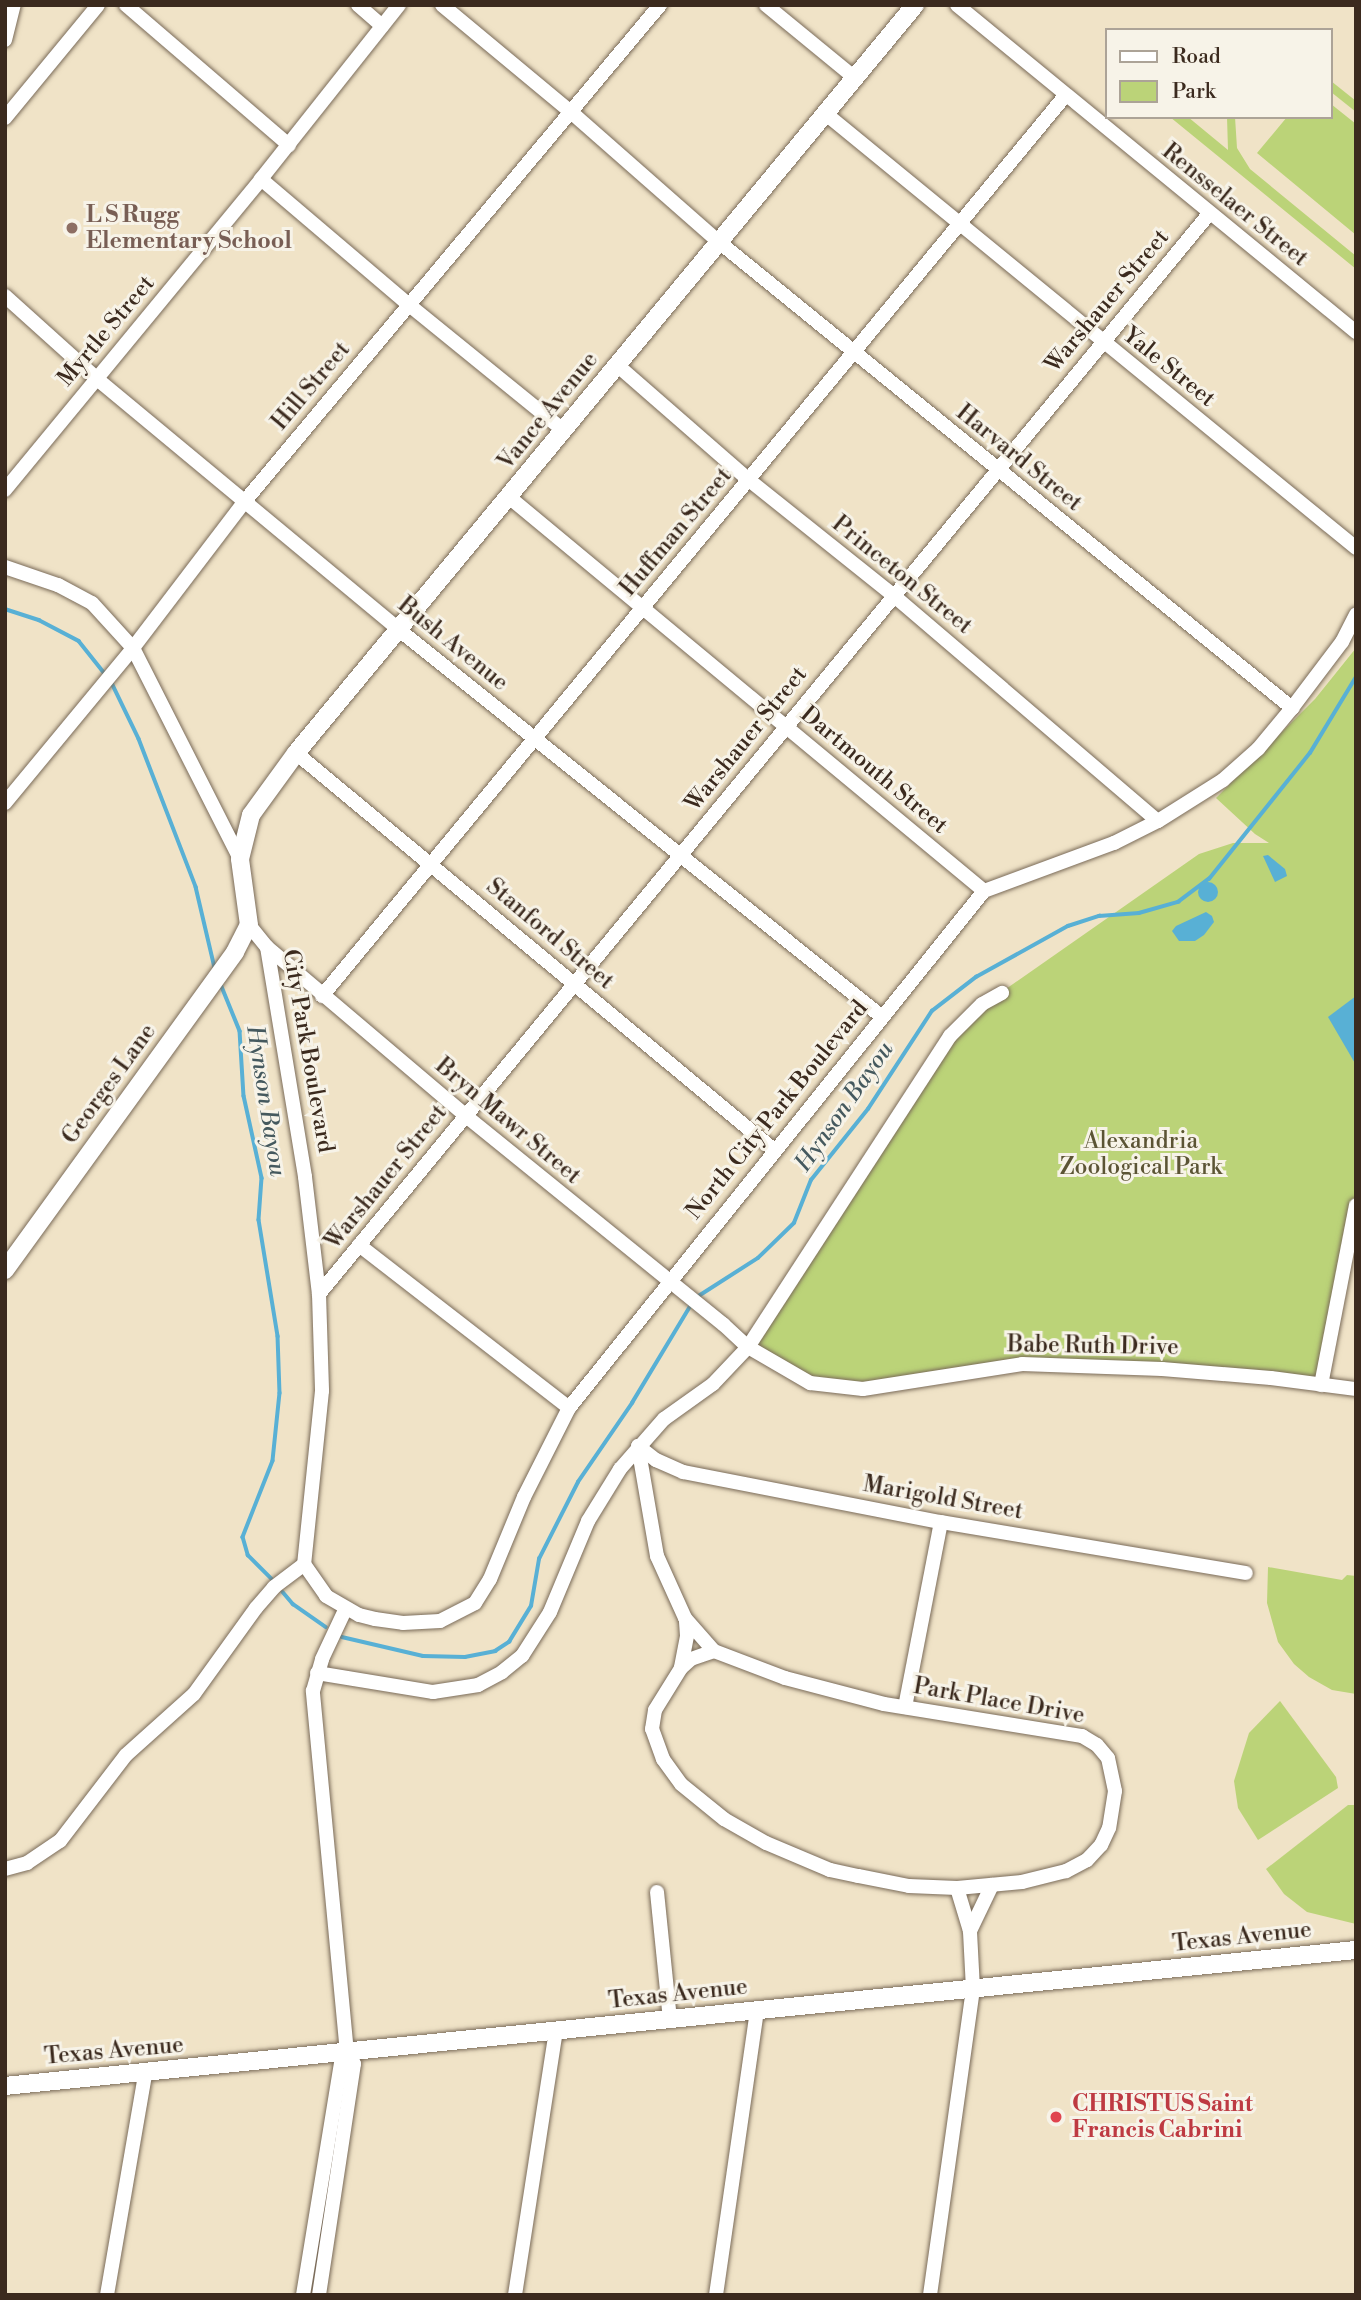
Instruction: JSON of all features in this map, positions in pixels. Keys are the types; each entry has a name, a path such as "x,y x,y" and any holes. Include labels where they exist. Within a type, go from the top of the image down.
{"street":[{"path":"5,40 14,5"},
{"path":"5,118 98,5"},
{"path":"126,5 289,145"},
{"path":"358,5 382,26"},
{"name":"Myrtle Street","path":"5,490 289,145 399,5"},
{"name":"Hill Street","path":"5,803 134,648 245,501 660,5"},
{"path":"766,5 855,78"},
{"name":"Vance Avenue","path":"240,859 251,815 296,753 915,5"},
{"name":"Rensselaer Street","path":"957,5 1356,332"},
{"name":"Harvard Street","path":"447,7 853,354 1292,708"},
{"name":"Huffman Street","path":"322,996 1065,96"},
{"name":"Yale Street","path":"826,114 1356,548"},
{"path":"261,179 408,304 563,430"},
{"name":"Warshauer Street","path":"319,1294 1209,214"},
{"name":"Bush Avenue","path":"5,296 96,378 398,629 881,1016"},
{"name":"Princeton Street","path":"617,365 748,480 893,595 1158,821"},
{"name":"Dartmouth Street","path":"509,497 984,891"},
{"path":"5,567 58,585 92,603 134,648 240,859 249,925"},
{"path":"984,891 1114,843 1158,821 1223,780 1258,749 1292,708 1342,642 1356,614"},
{"name":"Stanford Street","path":"296,753 774,1150"},
{"name":"North City Park Boulevard","path":"304,1564 318,1588 346,1608 375,1619 429,1623 449,1618 475,1603 490,1580 524,1497 569,1408 984,891"},
{"name":"City Park Boulevard","path":"249,925 267,947 305,1177 319,1294 322,1391 304,1564"},
{"name":"Georges Lane","path":"5,1270 235,952 249,925"},
{"name":"Bryn Mawr Street","path":"267,947 466,1116 723,1324"},
{"path":"317,1673 433,1692 478,1685 502,1672 534,1641 550,1612 588,1521 620,1469 664,1419 722,1376 748,1347 950,1036 982,1004 1002,993"},
{"path":"1321,1385 1356,1205"},
{"path":"359,1245 569,1408"},
{"name":"Babe Ruth Drive","path":"723,1324 748,1347 810,1383 841,1388 886,1386 959,1371 1022,1364 1162,1369 1356,1389"},
{"path":"638,1446 657,1556 685,1618 713,1651"},
{"name":"Marigold Street","path":"638,1446 656,1460 683,1472 941,1522 1246,1573"},
{"path":"905,1707 941,1522"},
{"path":"5,1869 43,1855 60,1841 127,1755 194,1694 274,1587 304,1564"},
{"path":"319,2295 354,2064 347,2053 313,1714 313,1691 317,1673 346,1608"},
{"path":"681,1668 687,1636 685,1618"},
{"name":"Park Place Drive","path":"713,1651 822,1689 905,1707 1082,1736 1097,1745 1108,1758 1115,1791 1109,1828 1101,1845 1087,1860 1066,1871 1022,1882 992,1885 957,1888 909,1886 830,1870 766,1843 696,1799 671,1772 652,1729 655,1710 681,1668 691,1659 713,1651"},
{"path":"971,1931 992,1885"},
{"path":"930,2295 973,1989 971,1931 957,1888"},
{"path":"657,1892 670,2020"},
{"name":"Texas Avenue","path":"5,2086 1356,1950"},
{"path":"716,2295 757,2011"},
{"path":"515,2295 556,2031"},
{"path":"303,2295 341,2064 347,2053"},
{"path":"107,2295 145,2074"}],"green space":[{"path":"1333,83 1356,101 1356,112 1333,94"},
{"path":"1333,106 1356,124 1356,235 1257,153 1285,119 1333,119"},
{"path":"1172,119 1190,119 1228,150 1227,119 1235,119 1237,148 1250,169 1356,256 1356,269"},
{"name":"Alexandria Zoological Park","path":"1356,648 1356,1202 1321,1384 1023,1363 888,1385 809,1382 748,1340 917,1085 983,1005 1199,854 1233,843 1269,843 1255,834 1216,798 1315,699"},
{"path":"1268,1567 1342,1580 1347,1575 1356,1576 1356,1694 1332,1690 1309,1677 1294,1664 1278,1642 1267,1603"},
{"path":"1280,1701 1336,1777 1338,1788 1258,1840 1238,1808 1234,1781 1249,1733"},
{"path":"1348,1805 1356,1805 1356,1924 1307,1912 1284,1894 1266,1869"}],"water":[{"path":"1268,855 1285,869 1287,876 1275,882 1263,856"},
{"path":"1204,882 1212,882 1218,892 1212,902 1204,902 1198,896 1198,888"},
{"path":"1206,912 1212,916 1214,922 1204,935 1195,941 1179,941 1172,931 1176,926"},
{"path":"1356,996 1356,1065 1328,1017"}],"waterway":[{"name":"Hynson Bayou","path":"5,609 39,620 79,641 106,675"},
{"name":"Hynson Bayou","path":"697,1297 758,1258 794,1223 811,1180 868,1109 932,1011 976,977 1068,926 1099,916 1139,913 1178,902 1209,879 1310,753 1356,677"},
{"name":"Hynson Bayou","path":"111,681 139,739 196,887 215,968"},
{"name":"Hynson Bayou","path":"220,982 240,1031 244,1096 262,1178 259,1220 278,1336 280,1393 273,1461 243,1537 248,1555 271,1578"},
{"name":"Hynson Bayou","path":"342,1637 423,1656 465,1657 495,1651 509,1642 531,1606 539,1559 578,1482 632,1403 692,1303"},
{"name":"Hynson Bayou","path":"283,1592 293,1604 326,1627"}],"place":[{"name":"L S Rugg Elementary School","path":"72,228"},
{"name":"CHRISTUS Saint Francis Cabrini","path":"1056,2117"}]}
